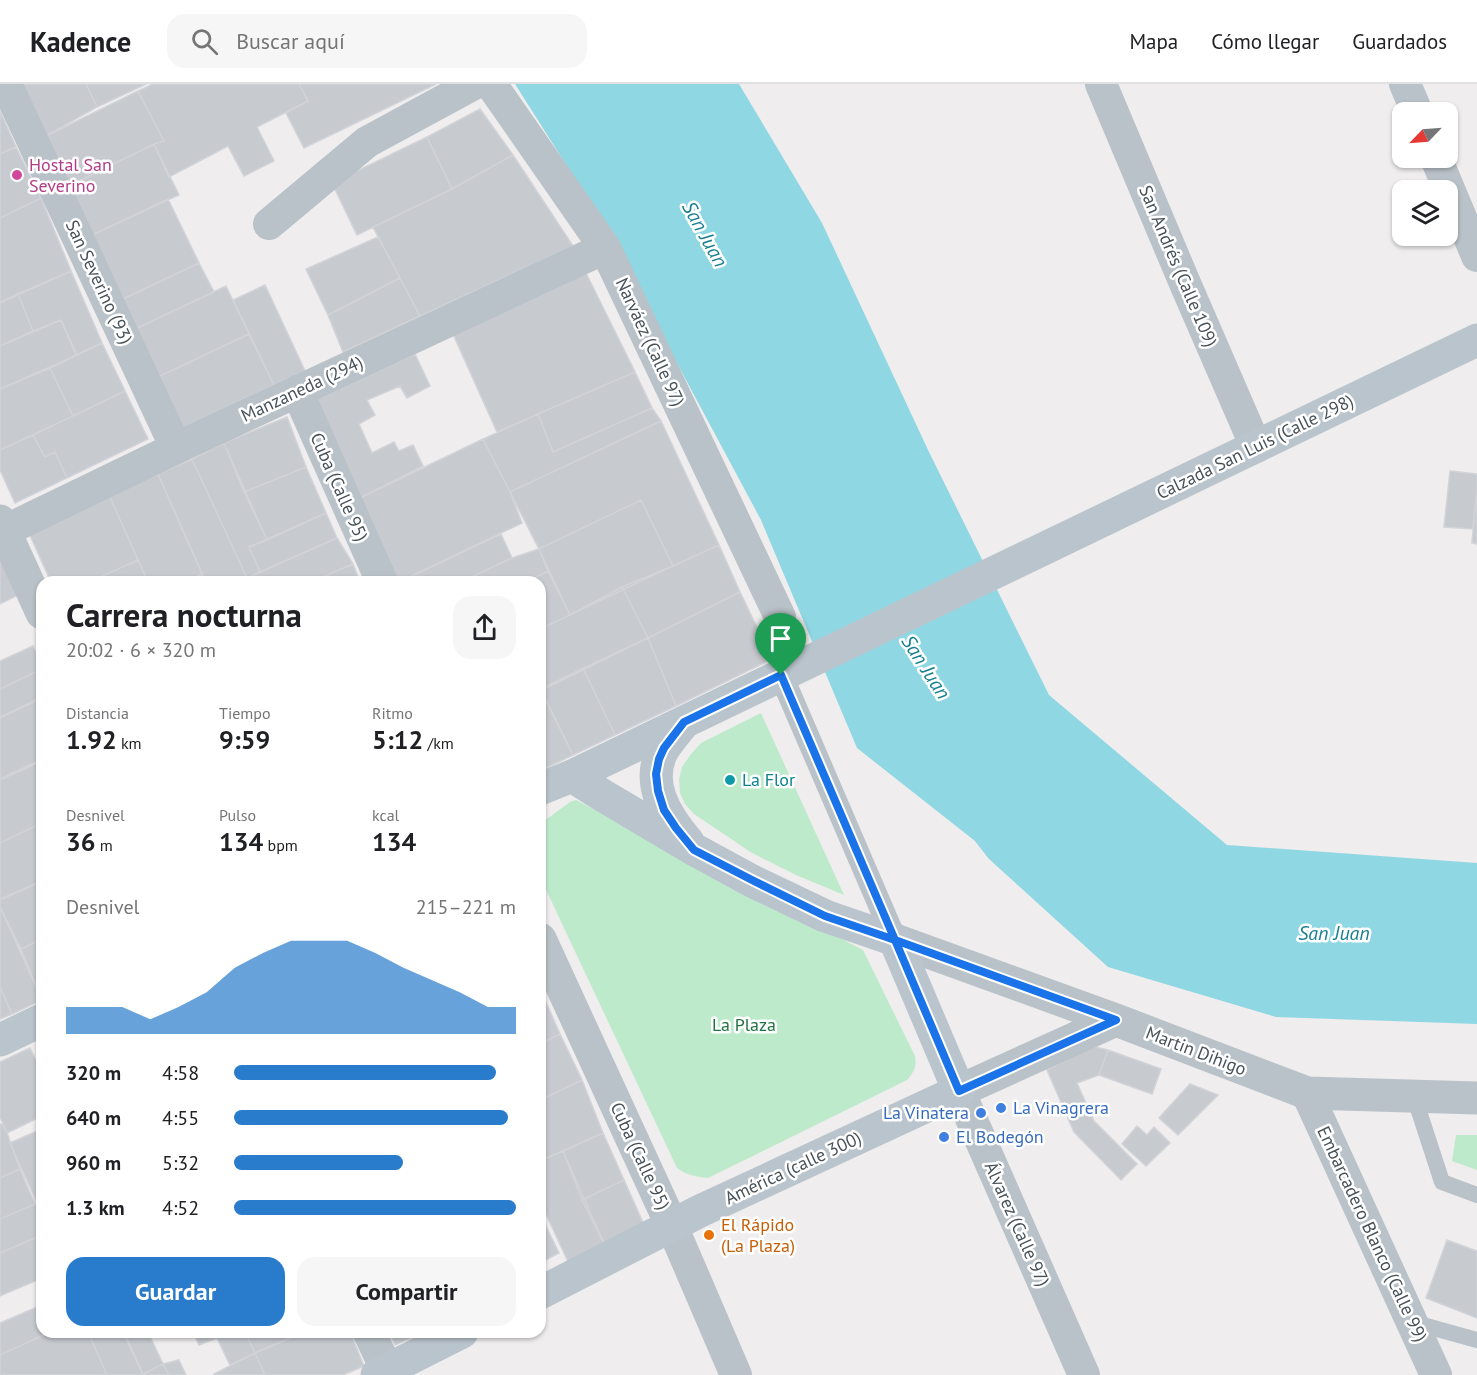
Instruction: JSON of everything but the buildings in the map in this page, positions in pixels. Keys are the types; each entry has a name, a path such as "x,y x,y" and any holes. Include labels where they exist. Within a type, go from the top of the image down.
{"main road":[{"name":"Calzada San Luis (Calle 298)","path":"546,787 1477,340"},
{"name":"Martin Dihigo","path":"684,722 664,748 656,774 664,810 694,850"},
{"name":"Martin Dihigo","path":"572,776 694,850 752,880 825,916 895,940"},
{"name":"Álvarez (Calle 97)","path":"895,940 959,1091"},
{"path":"0,1040 36,1023"},
{"name":"América (calle 300)","path":"546,1290 699,1211 959,1091"},
{"path":"384,1374 451,1338"}],"street":[{"name":"San Severino (93)","path":"6,84 176,448"},
{"path":"269,224 367,142 474,84"},
{"name":"Narváez (Calle 97)","path":"491,84 605,248 780,617"},
{"name":"San Andrés (Calle 109)","path":"1101,84 1256,447"},
{"path":"1405,84 1413,102"},
{"path":"1440,168 1477,256"},
{"name":"Manzaneda (294)","path":"1,529 605,248"},
{"name":"Cuba (Calle 95)","path":"297,391 379,576"},
{"path":"1,529 36,601"},
{"name":"Álvarez (Calle 97)","path":"794,669 895,940"},
{"name":"Martin Dihigo","path":"895,940 1116,1020 1307,1093 1477,1098"},
{"name":"Cuba (Calle 95)","path":"546,952 672,1226 736,1375"},
{"name":"América (calle 300)","path":"959,1091 1116,1020"},
{"name":"Álvarez (Calle 97)","path":"959,1091 1084,1375"},
{"name":"Embarcadero Blanco (Calle 99)","path":"1307,1093 1436,1375"},
{"path":"371,1338 384,1374"}],"lane":[{"path":"1414,1096 1442,1182 1477,1195"},
{"path":"1412,1322 1477,1340"}],"green space":[{"path":"761,713 844,895 752,853 694,814 685,804 680,793 679,780 682,767 691,754 701,743"},
{"name":"La Plaza","path":"576,800 863,950 915,1056 913,1072 907,1080 708,1178 692,1175 677,1168 546,890 546,820"},
{"path":"1456,1135 1477,1135 1477,1170 1452,1161"}],"water":[{"name":"San Juan","path":"515,84 739,84 822,223 929,452 1049,695 1227,845 1477,863 1477,1024 1276,1017 1108,967 989,859 975,841 857,748 761,520 596,212"}],"place":[{"name":"Hostal San Severino","path":"17,175"},
{"name":"La Flor","path":"730,780"},
{"name":"La Vinagrera","path":"1001,1108"},
{"name":"La Vinatera","path":"981,1113"},
{"name":"El Bodegón","path":"944,1137"},
{"name":"El Rápido (La Plaza)","path":"709,1235"}],"route":[{"path":"781,675 684,722 664,748 656,774 658,791 664,810 694,850 825,916 895,940 959,1091 1116,1020 895,940 781,675"}]}
